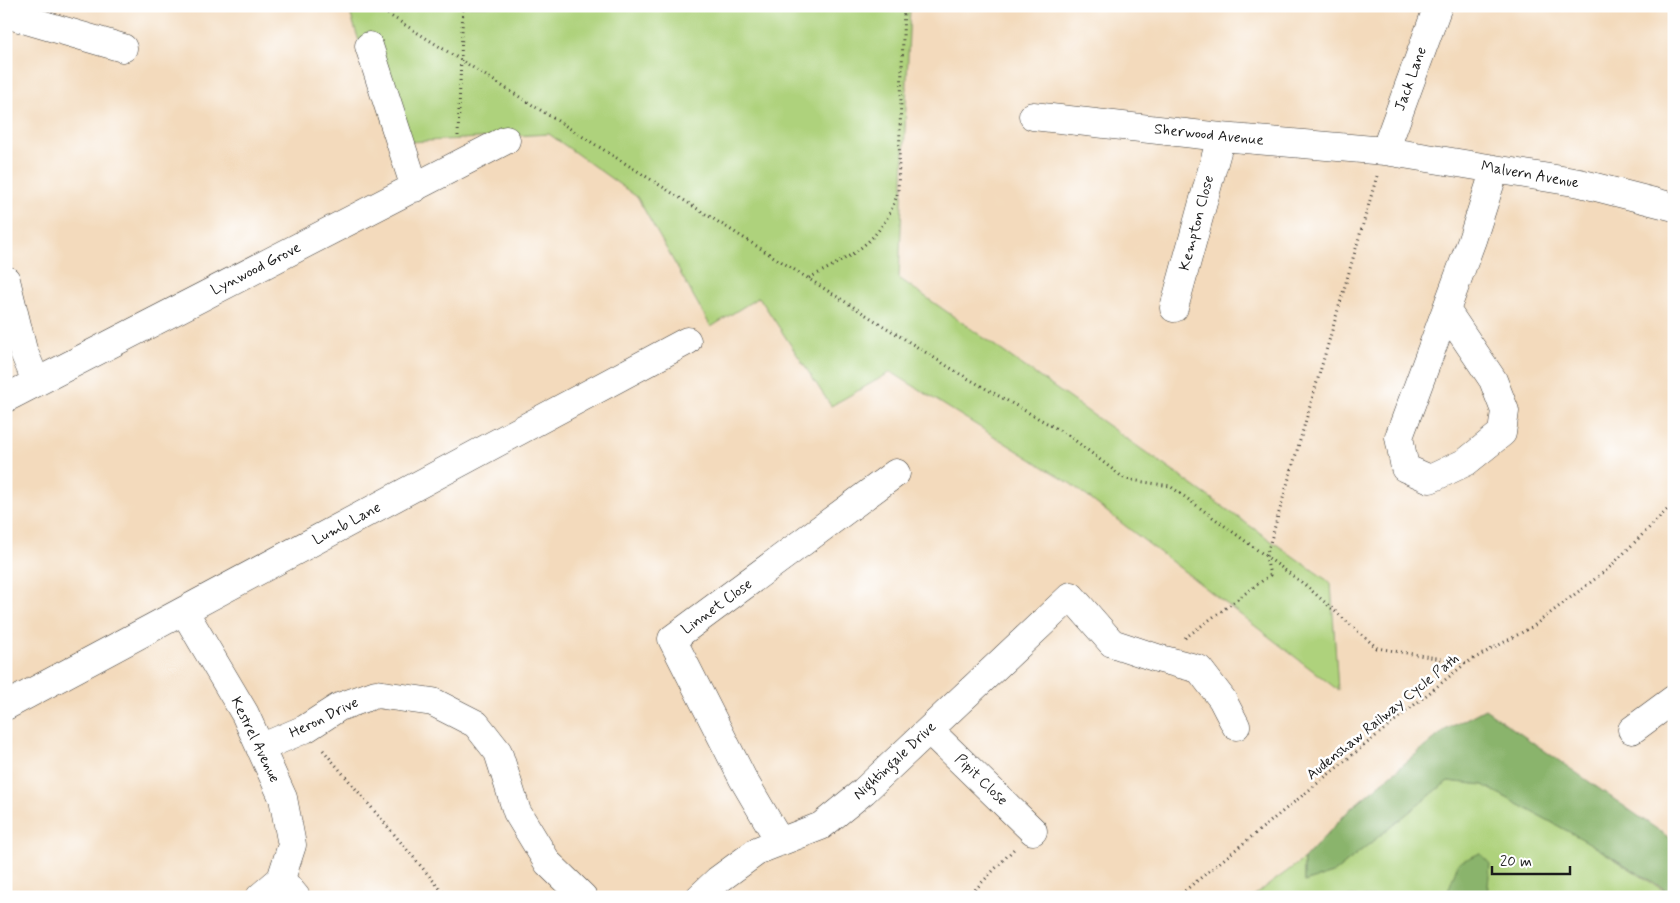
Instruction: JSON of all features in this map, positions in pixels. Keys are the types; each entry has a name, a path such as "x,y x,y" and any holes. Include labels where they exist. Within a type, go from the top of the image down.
{"street":[{"name":"Jack Lane","path":"1385,151 1438,6"},
{"path":"6,14 124,48"},
{"path":"370,46 415,188"},
{"name":"Sherwood Avenue","path":"1033,116 1221,137 1385,151"},
{"name":"Kempton Close","path":"1174,308 1221,137"},
{"name":"Lynwood Grove","path":"6,398 457,167 506,140"},
{"name":"Malvern Avenue","path":"1385,151 1580,183 1674,207"},
{"path":"1446,310 1493,380 1505,411 1502,433 1466,462 1430,479 1405,468 1399,437 1495,169"},
{"path":"6,280 23,350 36,381"},
{"name":"Lumb Lane","path":"6,706 687,341"},
{"name":"Linnet Close","path":"780,842 744,778 672,639 896,473"},
{"name":"Nightingale Drive","path":"700,897 718,880 759,850 821,826 864,792 1071,596 1112,643 1157,658"},
{"name":"Kestrel Avenue","path":"184,611 245,714 283,798 292,845 289,888 260,897"},
{"path":"1157,658 1199,669 1222,698 1236,726"},
{"name":"Heron Drive","path":"260,748 305,728 339,707 376,694 433,702 476,724 498,752 517,812 548,863 584,897"},
{"path":"1632,730 1674,699"},
{"name":"Pipit Close","path":"929,730 1033,831"}],"path":[{"path":"375,6 960,374 1068,435 1125,479 1170,486 1304,584 1378,648 1466,663"},
{"path":"457,167 463,6"},
{"path":"808,278 850,257 875,235 892,213 898,192 904,6"},
{"path":"1157,658 1270,575 1266,557 1303,425 1385,151"},
{"name":"Audenshaw Railway Cycle Path","path":"1177,897 1466,663 1532,627 1608,569 1674,502"},
{"path":"305,728 447,897"},
{"path":"968,897 1002,861"}],"green space":[{"path":"348,6 910,6 899,278 1331,583 1338,690 1071,484 891,372 831,406 759,297 711,327 637,197 549,134 391,143"},
{"path":"1485,709 1674,841 1674,895 1586,841 1483,785 1448,781 1333,873 1304,882 1304,859 1351,808 1445,730"},
{"path":"1448,781 1483,785 1586,841 1674,897 1252,897 1304,859 1304,882 1333,873"},
{"path":"1480,853 1490,864 1487,897 1446,897 1458,863"}]}
